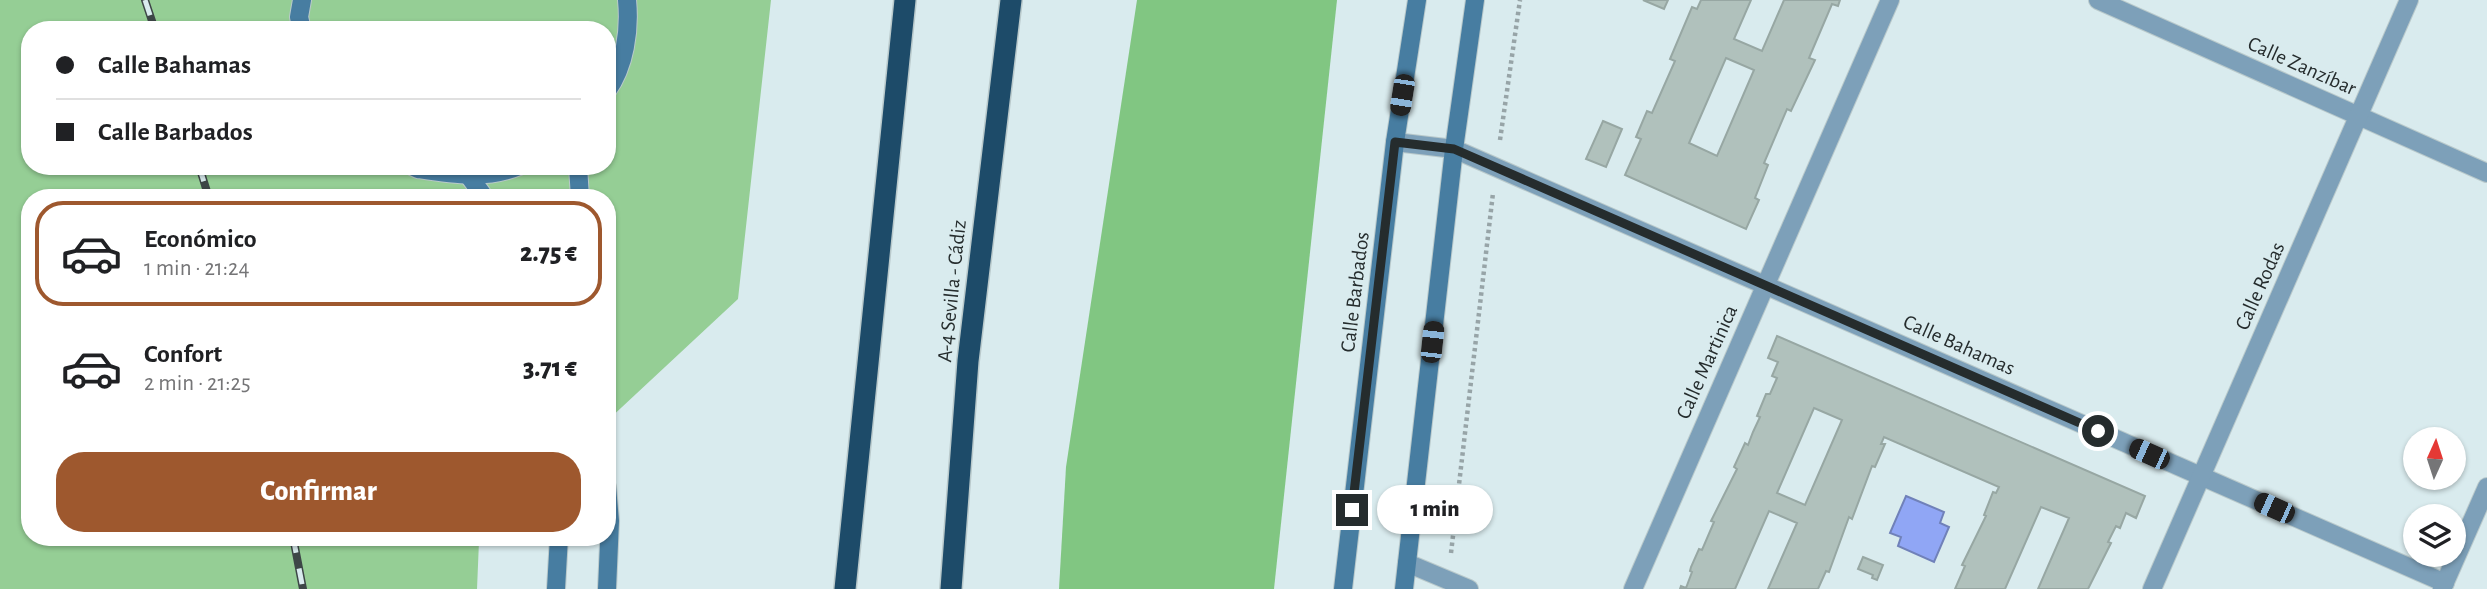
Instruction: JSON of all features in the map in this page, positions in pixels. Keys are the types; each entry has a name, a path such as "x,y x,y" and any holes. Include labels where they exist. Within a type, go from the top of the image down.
{"highway":[{"path":"845,589 905,0"},
{"name":"A-4 Sevilla - Cádiz","path":"950,589 968,361 1011,0"}],"street":[{"path":"300,21 302,0"},
{"path":"616,75 630,24 627,0"},
{"name":"Calle Barbados","path":"1343,589 1395,142 1417,0"},
{"path":"1404,589 1454,149 1475,0"},
{"name":"Calle Martinica","path":"1633,589 1890,0"},
{"name":"Calle Zanzíbar","path":"2098,0 2487,173"},
{"name":"Calle Rodas","path":"2151,589 2409,0"},
{"name":"Calle Bahamas","path":"1395,142 1454,149 2444,586"},
{"path":"462,175 476,175"},
{"path":"469,176 478,189"},
{"path":"2444,586 2487,487"},
{"path":"556,589 558,546"},
{"path":"607,589 609,546"},
{"path":"1407,563 1469,589"}],"path":[{"path":"1448,580 1496,168 1520,0"}],"green space":[{"path":"0,0 771,0 738,299 616,413 616,189 21,189 21,546 479,546 477,589 0,589"},
{"path":"1137,0 1337,0 1274,589 1059,589 1066,467"}],"water":[{"path":"1906,496 1944,512 1940,523 1949,527 1934,562 1898,546 1901,537 1890,533"}],"building":[{"path":"1643,0 1668,0 1664,9"},
{"path":"1701,0 1751,0 1734,39 1762,51 1784,0 1840,0 1838,6 1832,4 1809,58 1815,60 1791,111 1787,109 1764,163 1768,165 1755,198 1759,200 1746,229 1625,175 1641,139 1636,137 1647,111 1652,113 1675,61 1670,59 1692,7 1697,9","holes":["1726,58 1754,70 1717,156 1689,143"]},
{"path":"1603,121 1622,129 1606,167 1586,159"},
{"path":"1777,336 2145,496 2136,518 2126,513 2120,528 2116,526 2108,542 2111,543 2088,589 2038,589 2069,518 2041,507 2005,589 1955,589 1965,566 1962,565 1986,516 1984,515 1993,492 1996,493 1999,487 1884,437 1881,444 1885,444 1875,467 1872,466 1852,519 1849,517 1829,572 1826,571 1818,589 1768,589 1797,523 1769,511 1735,589 1680,589 1681,586 1686,588 1692,572 1691,567 1699,549 1702,550 1714,522 1711,521 1737,469 1734,467 1745,443 1748,445 1766,394 1770,394 1777,378 1772,376 1778,362 1768,358","holes":["1814,408 1842,420 1805,505 1777,493"]},
{"path":"1863,557 1883,565 1877,580 1872,578 1873,575 1858,569"}],"railway":[{"path":"145,0 152,21"},
{"path":"202,175 206,189"},
{"path":"295,546 303,589"}],"route":[{"path":"1352,510 1395,142 1454,149 2098,431"}]}
